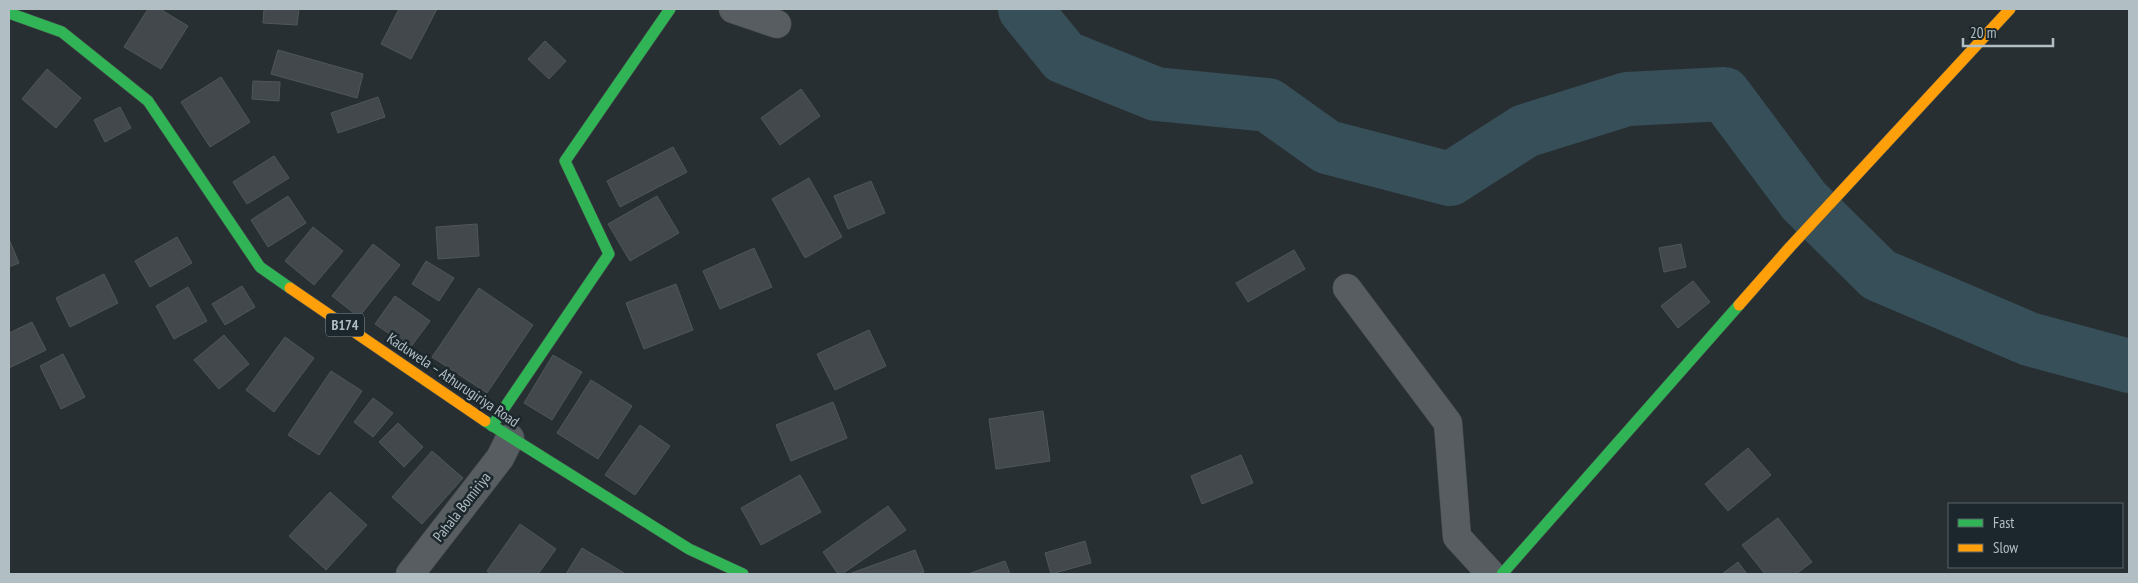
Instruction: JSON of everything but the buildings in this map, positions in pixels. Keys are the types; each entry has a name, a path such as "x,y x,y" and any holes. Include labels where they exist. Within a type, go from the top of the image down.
{"street":[{"path":"501,432 609,254 565,161 670,9"},
{"path":"733,9 777,24"},
{"path":"1502,574 1790,247 2010,9"},
{"name":"Kaduwela – Athurugiriya Road","path":"9,13 62,32 148,101 260,268 501,432 689,549 742,574"},
{"path":"1348,288 1448,422 1457,537 1491,574"},
{"name":"Pahala Bomiriya","path":"410,574 500,458 501,432"}],"waterway":[{"path":"1025,9 1064,57 1156,94 1268,105 1327,147 1450,179 1525,131 1627,99 1724,94 1804,201 1879,275 2029,339 2129,366"}],"traffic: fast":[{"path":"492,426 609,254 565,161 670,9"},
{"path":"9,13 62,32 148,101 260,267 290,288"},
{"path":"1502,574 1739,305"},
{"path":"485,421 689,549 743,574"}],"traffic: slow":[{"path":"1739,305 1790,247 2010,9"},
{"path":"290,288 485,421"}]}
